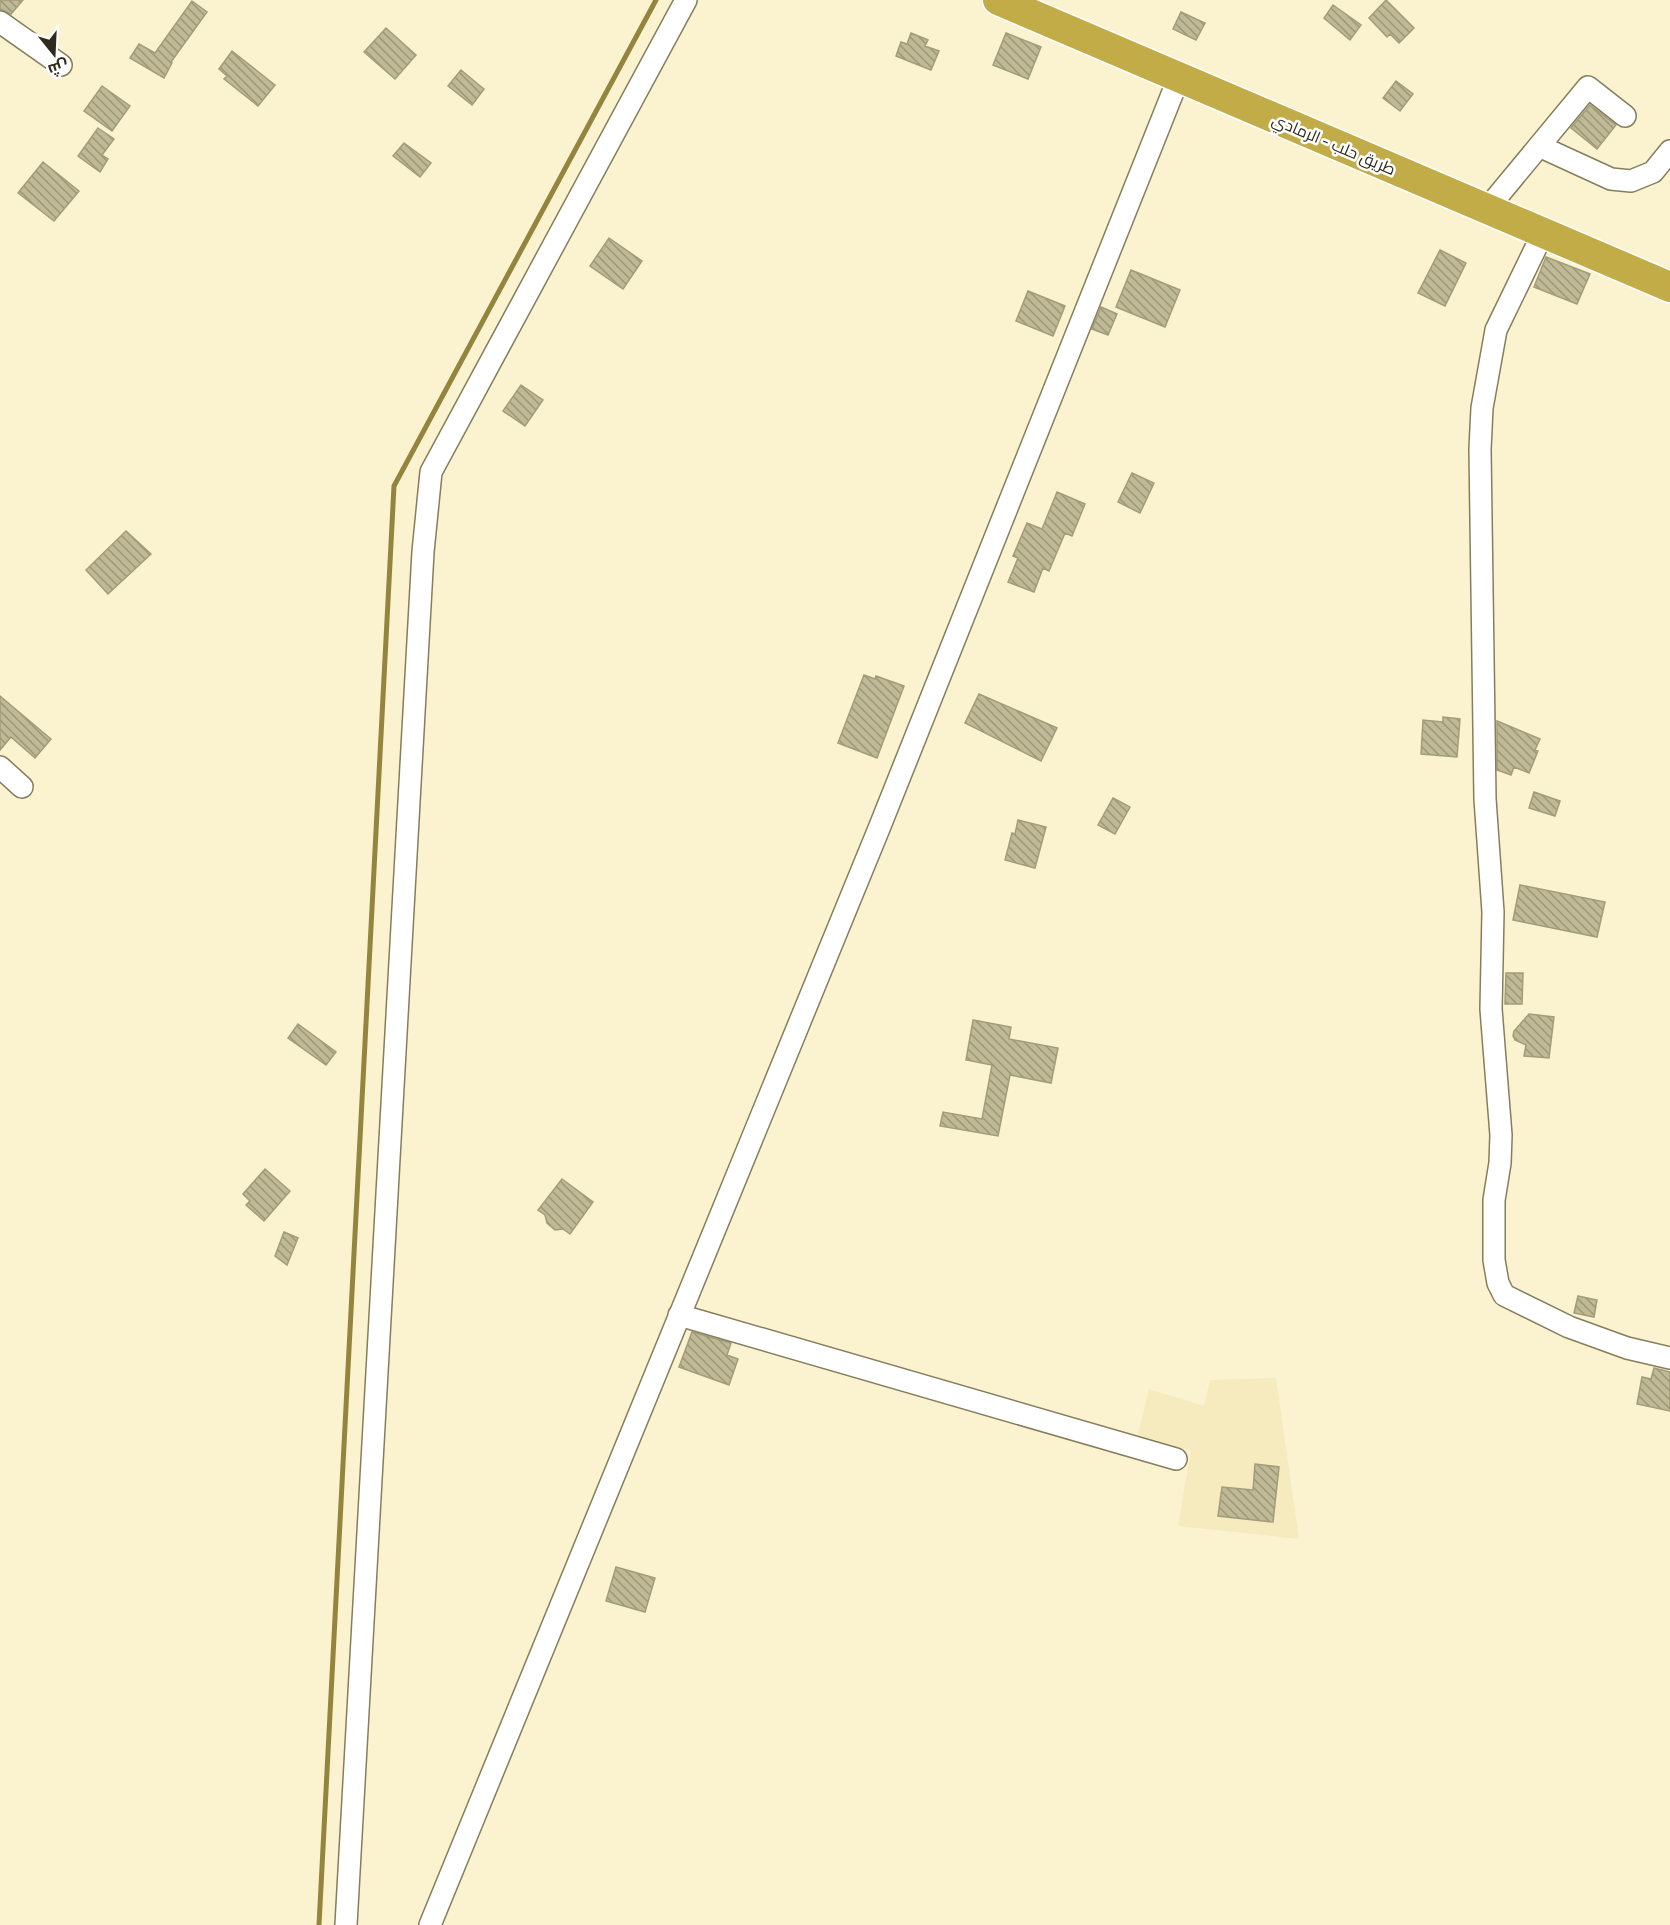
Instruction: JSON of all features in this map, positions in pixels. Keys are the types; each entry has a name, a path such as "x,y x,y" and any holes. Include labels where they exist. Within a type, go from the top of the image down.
{"highway":[{"name":"طريق حلب - الرمادي","path":"998,0 1670,287"}],"street":[{"path":"346,1925 421,588 431,472 686,0"},
{"path":"0,22 61,65"},
{"path":"430,1925 884,815 1179,77"},
{"path":"1487,209 1588,87 1624,116"},
{"path":"1539,146 1611,179 1631,181 1653,172 1670,151"},
{"path":"1543,233 1496,330 1482,408 1480,449 1485,799 1493,912 1491,1009 1501,1135 1500,1163 1494,1200 1494,1260 1498,1283 1504,1295 1569,1327 1627,1348 1670,1358"},
{"path":"0,767 22,787"},
{"path":"679,1315 1176,1459"}],"shaded area":[{"path":"1276,1378 1299,1539 1178,1526 1191,1450 1137,1437 1149,1389 1204,1406 1210,1380"}],"building":[{"path":"0,0 23,0 11,14 0,9"},
{"path":"1386,0 1414,28 1399,43 1390,34 1387,37 1369,18"},
{"path":"192,1 207,12 171,62 164,78 130,58 139,44 155,53"},
{"path":"1333,5 1361,25 1350,40 1324,18"},
{"path":"1181,12 1205,23 1196,40 1173,29"},
{"path":"386,28 416,55 395,79 364,52"},
{"path":"911,33 928,40 925,46 939,51 931,70 896,56 901,42 907,44"},
{"path":"1006,33 1041,47 1028,79 993,65"},
{"path":"232,51 275,85 258,106 224,79 227,76 219,69"},
{"path":"461,70 484,89 472,105 448,86"},
{"path":"1396,81 1413,94 1400,111 1383,98"},
{"path":"102,86 130,106 112,131 84,111"},
{"path":"1590,105 1616,125 1597,149 1571,128"},
{"path":"98,128 114,139 102,155 108,159 100,172 78,156"},
{"path":"404,143 431,163 420,177 393,156"},
{"path":"43,162 79,191 54,221 18,193"},
{"path":"609,238 642,261 623,289 590,266"},
{"path":"1440,250 1466,263 1445,306 1418,293"},
{"path":"1546,257 1590,274 1577,304 1534,287"},
{"path":"1131,270 1180,290 1165,327 1116,307"},
{"path":"1028,291 1065,306 1053,336 1016,321"},
{"path":"1101,307 1117,314 1108,335 1092,329"},
{"path":"521,385 543,400 525,426 503,411"},
{"path":"1132,473 1154,483 1140,513 1118,502"},
{"path":"1057,492 1085,504 1072,536 1065,533 1049,571 1043,568 1034,592 1008,582 1018,558 1013,556 1027,523 1042,529"},
{"path":"126,531 151,554 108,594 86,570"},
{"path":"864,675 875,679 876,676 904,686 877,758 838,743"},
{"path":"979,694 1057,728 1041,761 965,723"},
{"path":"0,696 51,739 35,758 11,737 0,750"},
{"path":"1443,717 1460,719 1457,757 1421,754 1423,720 1443,722"},
{"path":"1497,721 1540,739 1529,773 1514,767 1511,775 1497,770"},
{"path":"1534,792 1560,801 1555,816 1529,808"},
{"path":"1113,798 1130,807 1115,834 1098,825"},
{"path":"1018,820 1046,827 1035,868 1005,860"},
{"path":"1520,885 1605,902 1597,937 1513,920"},
{"path":"1506,973 1523,973 1522,1004 1505,1004"},
{"path":"1529,1014 1554,1017 1549,1058 1524,1056 1526,1045 1515,1040 1513,1036 1514,1031"},
{"path":"973,1020 1011,1027 1009,1039 1058,1048 1051,1083 1010,1075 998,1136 940,1126 943,1112 982,1119 992,1065 966,1060"},
{"path":"298,1024 336,1052 326,1065 288,1038"},
{"path":"265,1169 290,1191 264,1221 246,1205 250,1201 243,1194"},
{"path":"562,1179 593,1202 570,1234 563,1229 555,1230 547,1223 545,1215 538,1210"},
{"path":"284,1232 298,1238 287,1265 275,1256"},
{"path":"1578,1296 1597,1300 1594,1317 1574,1313"},
{"path":"692,1332 731,1343 727,1355 738,1359 729,1385 679,1367"},
{"path":"1654,1368 1670,1372 1670,1411 1637,1404 1642,1377 1651,1379"},
{"path":"1255,1464 1279,1467 1273,1522 1218,1516 1222,1487 1253,1490"},
{"path":"616,1567 655,1578 645,1612 606,1601"}],"waterway":[{"path":"319,1925 394,486 656,0"}]}
